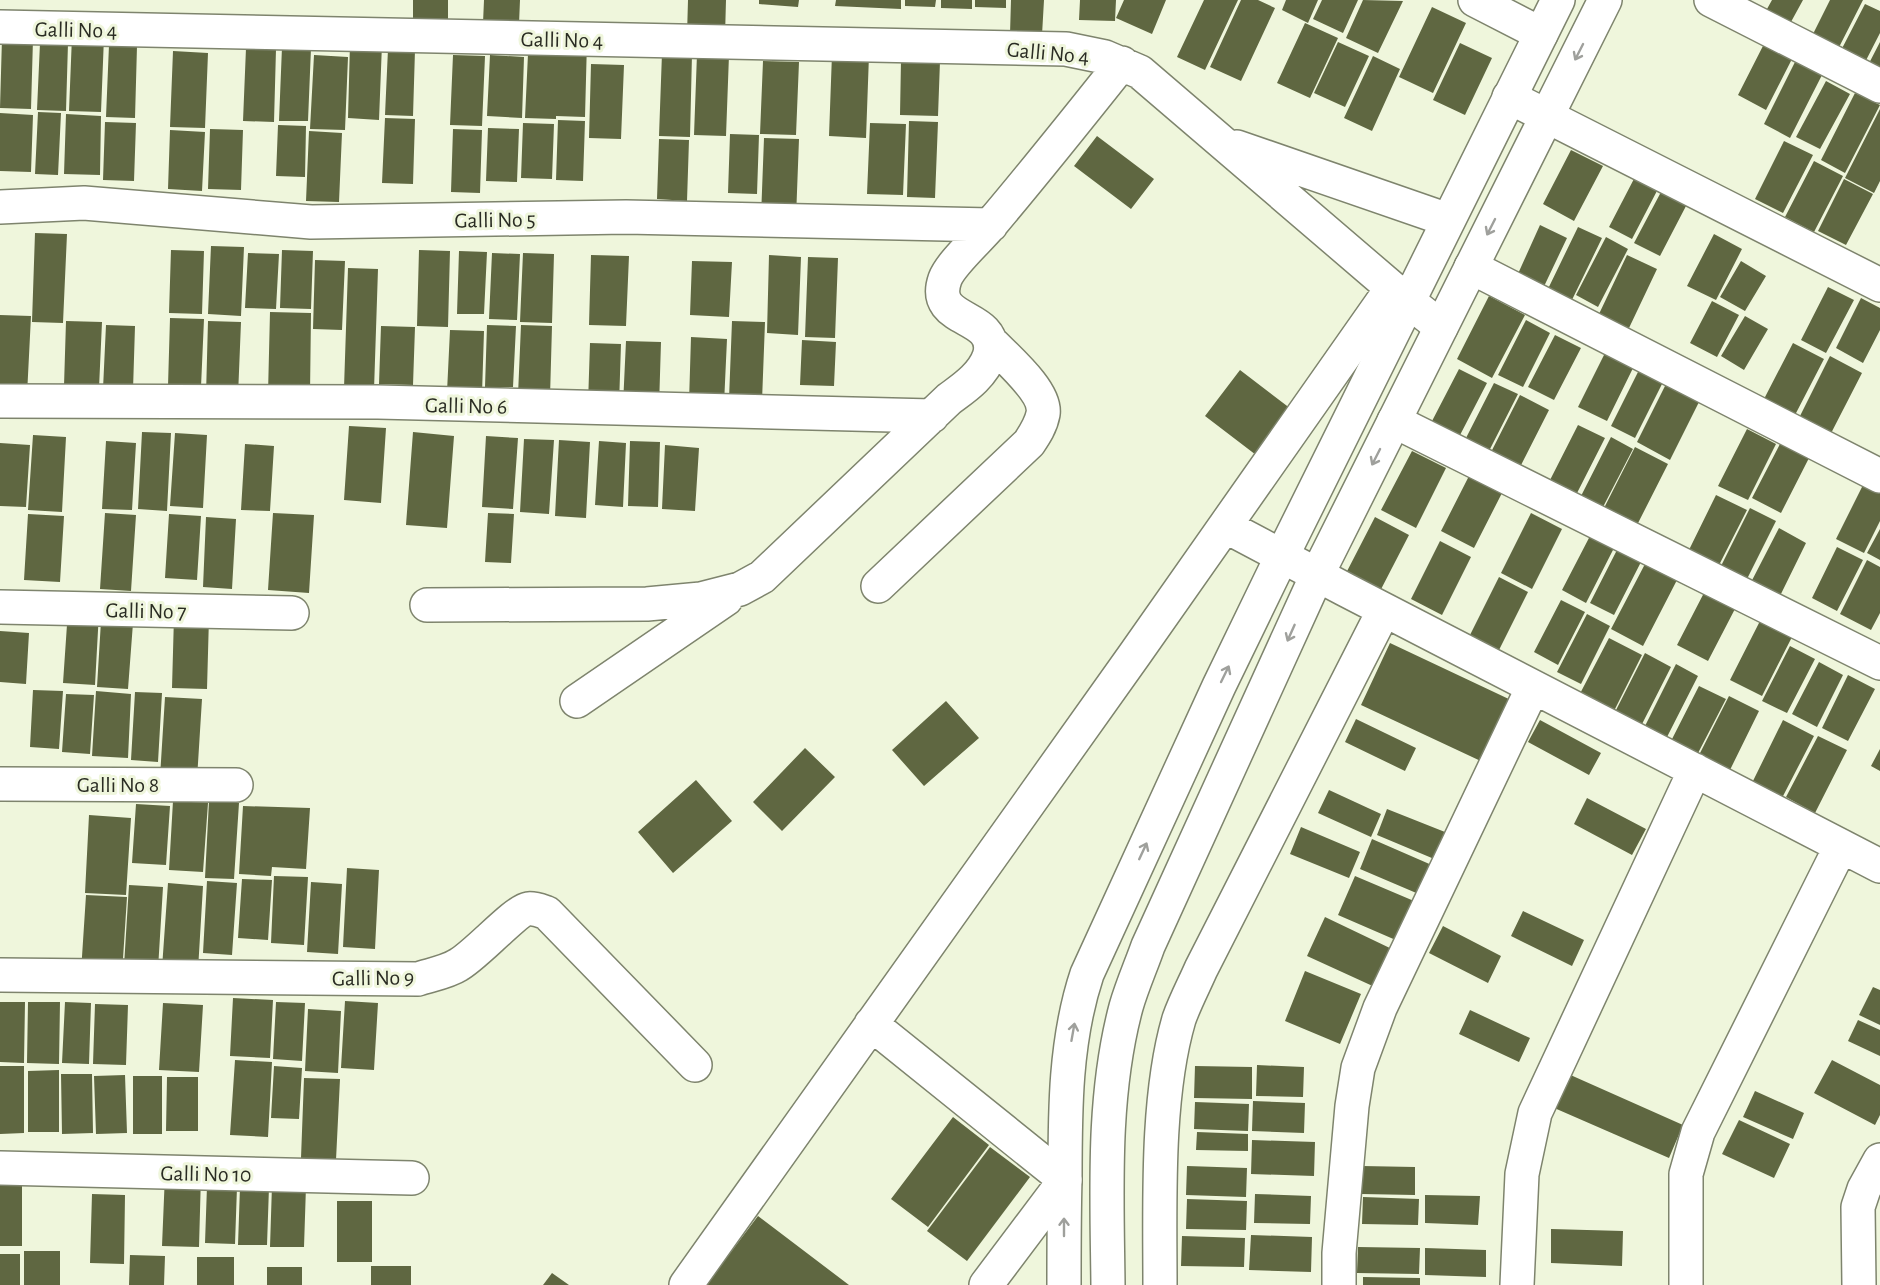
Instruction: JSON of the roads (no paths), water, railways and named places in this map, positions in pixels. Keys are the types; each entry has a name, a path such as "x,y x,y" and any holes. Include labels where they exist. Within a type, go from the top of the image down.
{"street":[{"path":"1475,0 1541,34"},
{"path":"687,1285 1225,526 1400,294 1448,220 1558,0"},
{"path":"1108,1285 1109,1119 1126,1007 1148,946 1317,575 1605,0"},
{"path":"1711,0 1880,86"},
{"name":"Galli No 4","path":"0,27 1066,49 1105,57 1140,72 1441,327"},
{"path":"878,586 1029,443 1038,429 1044,412 1040,394 990,341 984,331 954,314 943,292 945,278 991,225 1122,63"},
{"path":"1509,97 1880,285"},
{"path":"1219,141 1448,220"},
{"name":"Galli No 5","path":"0,207 84,203 311,222 626,217 991,225"},
{"path":"1471,267 1880,476"},
{"path":"1064,1285 1067,1091 1071,1039 1079,998 1087,974 1219,686 1282,556 1400,294"},
{"path":"577,701 740,589 762,577 949,399 974,380 989,357 990,341"},
{"name":"Galli No 6","path":"0,401 378,402 932,416"},
{"path":"1394,422 1880,663"},
{"path":"1225,526 1880,866"},
{"path":"427,605 646,604 701,599 740,589"},
{"name":"Galli No 7","path":"0,606 292,613"},
{"path":"1160,1285 1165,1109 1171,1054 1180,1018 1201,969 1384,610"},
{"path":"1338,1285 1352,1106 1358,1068 1380,1008 1533,687"},
{"path":"1517,1285 1522,1174 1535,1113 1695,770"},
{"name":"Galli No 8","path":"0,784 236,785"},
{"path":"1686,1285 1686,1174 1695,1141 1841,846"},
{"name":"Galli No 9","path":"0,975 418,979 458,966 501,931 519,912 535,909 547,913 694,1065"},
{"path":"871,1024 1065,1180"},
{"path":"1859,1285 1858,1207 1864,1189 1880,1160"},
{"name":"Galli No 10","path":"0,1168 412,1178"},
{"path":"986,1285 1065,1180"}]}
